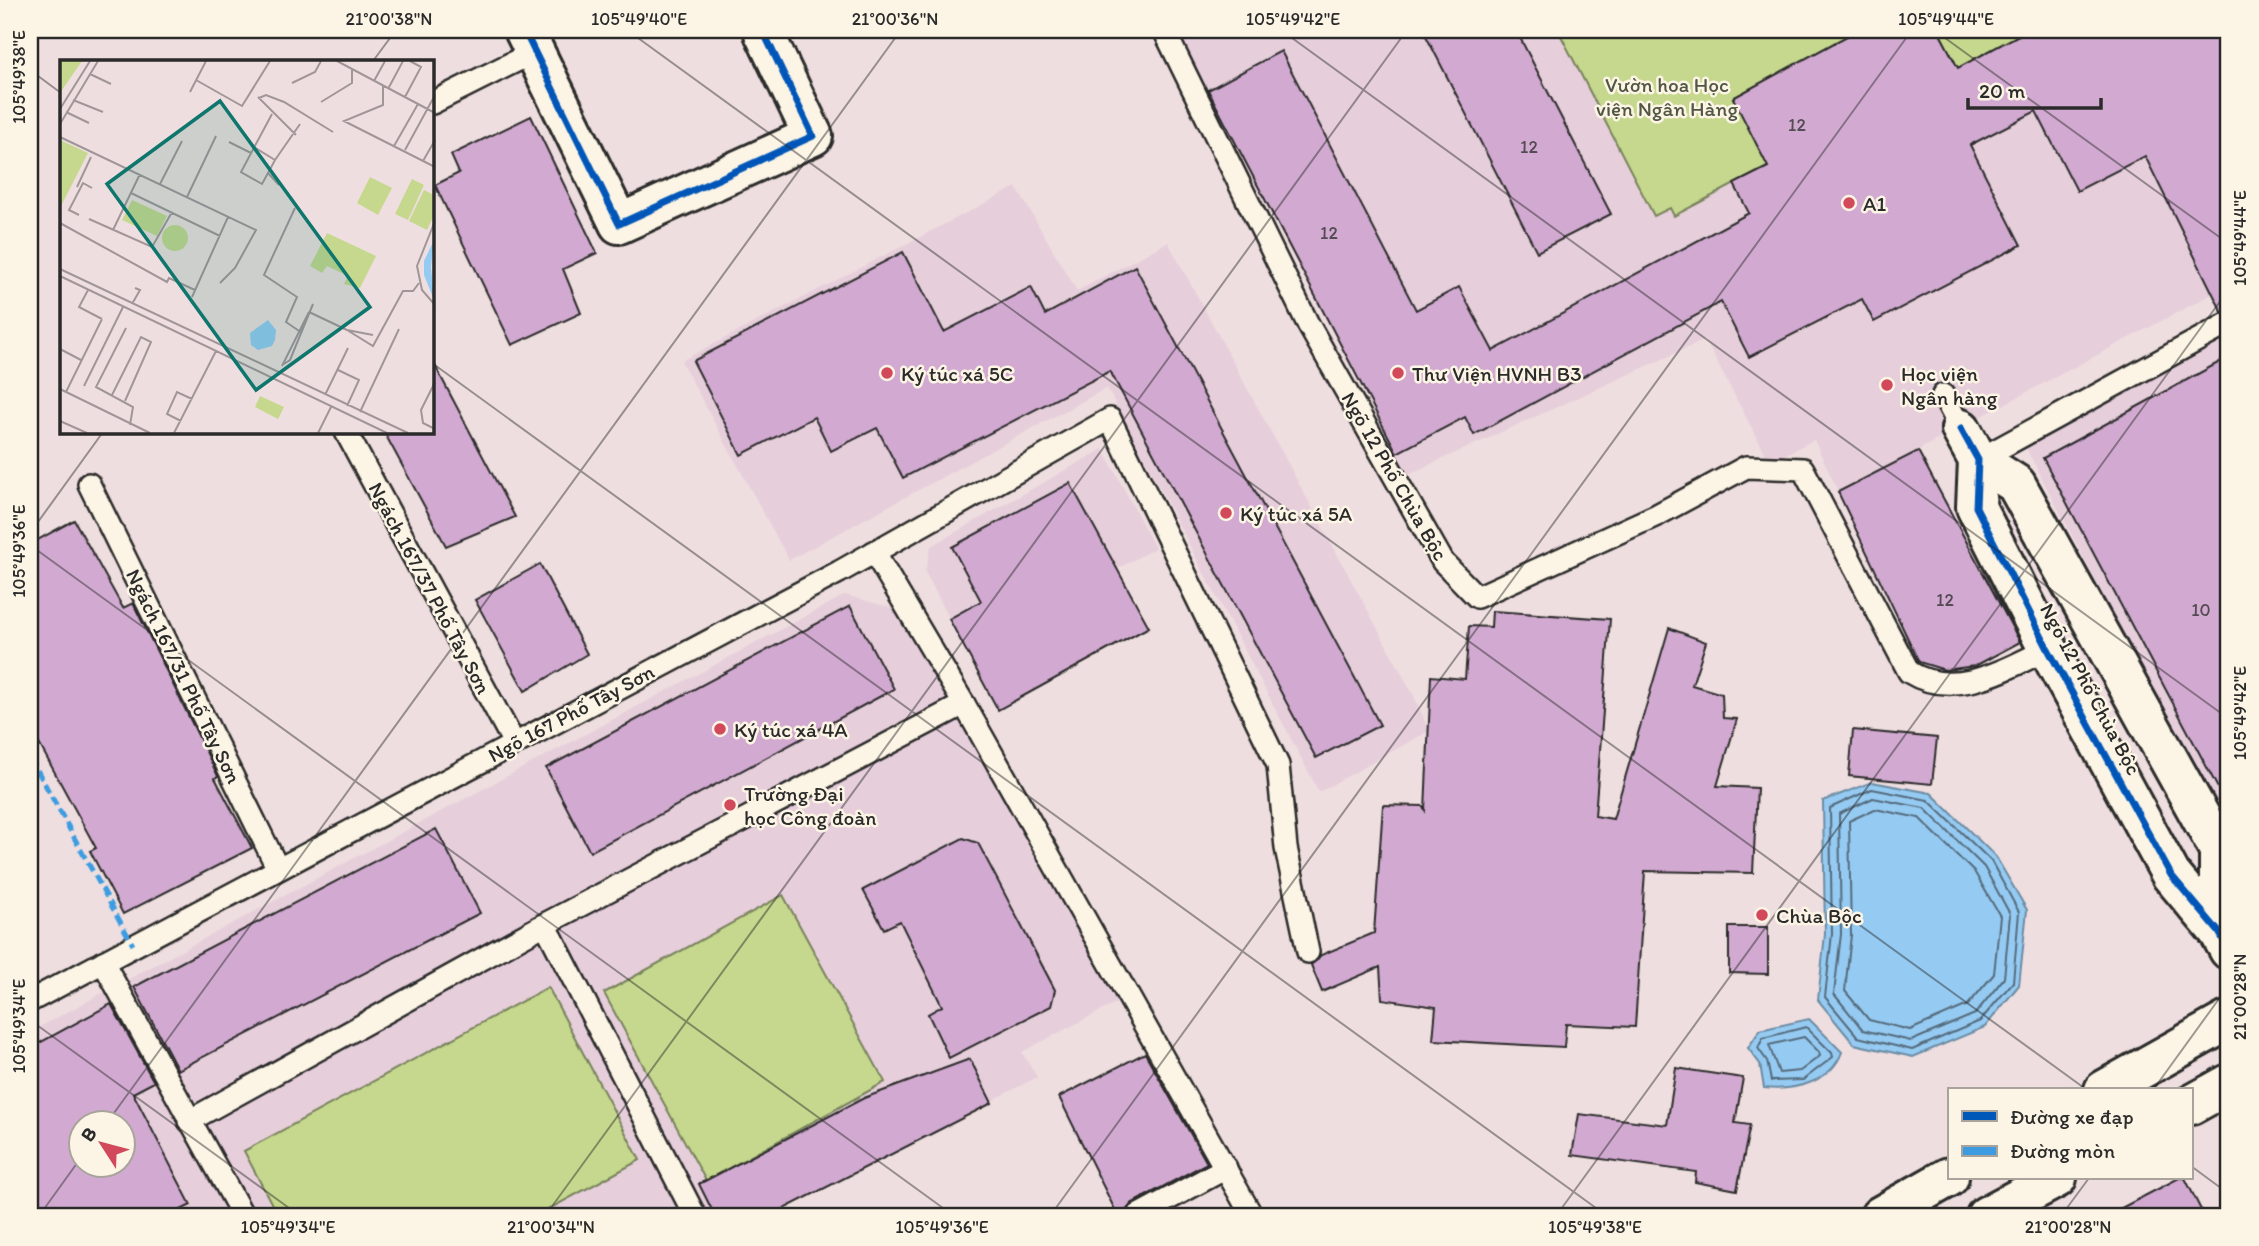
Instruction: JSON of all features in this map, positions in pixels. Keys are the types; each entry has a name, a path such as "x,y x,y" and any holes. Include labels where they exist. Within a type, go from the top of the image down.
{"street":[{"path":"529,41 619,224 813,136 773,31"},
{"name":"Ngõ 12 Phố Chùa Bộc","path":"1969,445 1976,507 2048,649 2171,875 2224,941"},
{"name":"Ngõ 12 Phố Chùa Bộc","path":"1969,445 2016,484 2219,850 2224,941"},
{"name":"Ngõ 12 Phố Chùa Bộc","path":"2048,649 2094,623"},
{"path":"2108,1088 2229,1020"},
{"path":"2192,1104 2229,1084"},
{"path":"1880,1216 1948,1178"},
{"path":"1986,1216 2053,1180"}],"lane":[{"name":"Ngõ 12 Phố Chùa Bộc","path":"1164,30 1308,324 1443,562 1477,597 1657,515 1746,467 1803,469 1909,672 1926,683 1964,684 2048,649"},
{"path":"434,102 529,41"},
{"path":"1943,395 1969,445 2229,323"},
{"name":"Ngõ 167 Phố Tây Sơn","path":"30,1001 874,552 1110,419 1278,765 1286,848 1308,952"},
{"name":"Ngách 167/37 Phố Tây Sơn","path":"347,434 514,743"},
{"name":"Ngách 167/31 Phố Tây Sơn","path":"89,484 278,869"},
{"path":"874,552 964,704 1252,1216"},
{"path":"189,1121 545,924 964,704"},
{"path":"545,924 695,1216"},
{"path":"103,962 243,1216"},
{"path":"1138,1216 1226,1168"}],"shaded area":[{"name":"Học viện Ngân hàng","path":"1175,30 2113,30 2229,264 2229,285 1918,450 2023,640 1975,669 1942,675 1921,667 1814,440 1770,462 1705,340 1407,475"},
{"path":"1016,187 1077,291 1168,242 1414,696 1429,731 1319,792 1107,388 789,560 681,361"},
{"path":"2229,338 2229,836 2025,446"},
{"path":"1103,449 1155,548 1117,569 1149,627 998,710 925,572 931,546"},
{"name":"Trường Đại học Công đoàn","path":"845,595 896,609 1118,1002 1022,1052 1037,1077 777,1213 778,1216 30,1216 30,1032"}],"green space":[{"name":"Vườn hoa Học viện Ngân Hàng","path":"1558,30 1858,30 1733,98 1769,166 1674,216 1670,208 1654,216"},
{"path":"1938,30 2028,30 1958,68"},
{"path":"783,895 885,1082 706,1181 604,993"},
{"path":"548,987 640,1160 536,1216 278,1216 244,1151"}],"water":[{"path":"1872,782 1931,793 1996,857 2027,910 2019,985 1985,1027 1913,1057 1854,1044 1818,1000 1825,934 1823,801"},
{"path":"1809,1019 1842,1052 1837,1063 1810,1083 1787,1088 1764,1088 1760,1064 1748,1048 1760,1030"}],"building":[{"path":"1423,30 1516,30 1611,214 1537,252"},
{"path":"1858,30 1938,30 1958,68 2028,30 2214,30 2229,60 2229,310 2222,312 2145,156 2077,191 2036,111 1970,145 2021,245 1874,322 1862,299 1749,357 1721,302 1474,435 1465,417 1397,453 1208,90 1281,51 1416,310 1459,287 1493,351 1749,213 1734,184 1768,167 1733,98"},
{"path":"531,116 597,253 563,269 581,313 512,345 435,185 459,173 451,155"},
{"path":"903,252 944,332 1031,287 1045,315 1135,266 1380,725 1316,758 1110,371 903,478 877,428 831,451 814,417 741,455 693,361"},
{"path":"2229,357 2229,809 2043,458"},
{"path":"434,364 515,517 446,546 385,434 434,434"},
{"path":"1918,451 2020,642 1975,666 1945,670 1919,662 1838,492"},
{"path":"1070,483 1149,627 998,710 949,619 981,601 952,547"},
{"path":"74,520 123,608 133,603 218,776 215,778 252,848 123,914 90,851 96,848 30,727 30,544"},
{"path":"540,564 587,654 525,691 475,600"},
{"name":"Ký túc xá 4A","path":"850,606 894,689 590,852 546,768"},
{"path":"1492,611 1610,619 1595,816 1613,819 1669,628 1706,642 1692,685 1722,694 1723,718 1737,719 1717,786 1757,788 1753,873 1645,871 1635,1027 1566,1024 1564,1047 1433,1040 1436,1007 1382,999 1380,967 1322,992 1311,965 1321,955 1374,933 1383,805 1423,806 1425,810 1431,676 1465,679 1469,626 1491,627"},
{"path":"1853,730 1937,738 1932,784 1849,776"},
{"path":"436,829 480,913 178,1070 134,987"},
{"path":"963,838 978,843 1055,990 1051,1006 949,1058 928,1014 942,1006 900,921 884,929 863,890"},
{"path":"1729,927 1768,927 1768,974 1729,973"},
{"path":"111,1004 154,1082 133,1093 191,1205 169,1216 30,1216 30,1048"},
{"path":"1145,1053 1207,1163 1131,1204 1124,1216 1118,1216 1059,1097"},
{"path":"970,1059 992,1103 770,1216 715,1216 699,1184 864,1098"},
{"path":"1676,1068 1743,1078 1735,1123 1750,1125 1737,1190 1695,1182 1696,1172 1572,1155 1579,1114 1667,1125"},
{"path":"2175,1180 2186,1180 2204,1216 2106,1216"}],"marked path":[{"path":"30,757 133,945"}],"cycle path":[{"path":"524,30 619,224 813,136 764,33"},
{"path":"1961,429 1978,460 1976,507 2048,649 2171,875 2219,932 2229,950"}],"place":[{"name":"A1","path":"1849,203"},
{"name":"Ký túc xá 5C","path":"887,373"},
{"name":"Thư Viện HVNH B3","path":"1398,373"},
{"name":"Học viện Ngân hàng","path":"1887,385"},
{"name":"Ký túc xá 5A","path":"1226,513"},
{"name":"Ký túc xá 4A","path":"720,729"},
{"name":"Trường Đại học Công đoàn","path":"730,805"},
{"name":"Chùa Bộc","path":"1762,915"}]}
